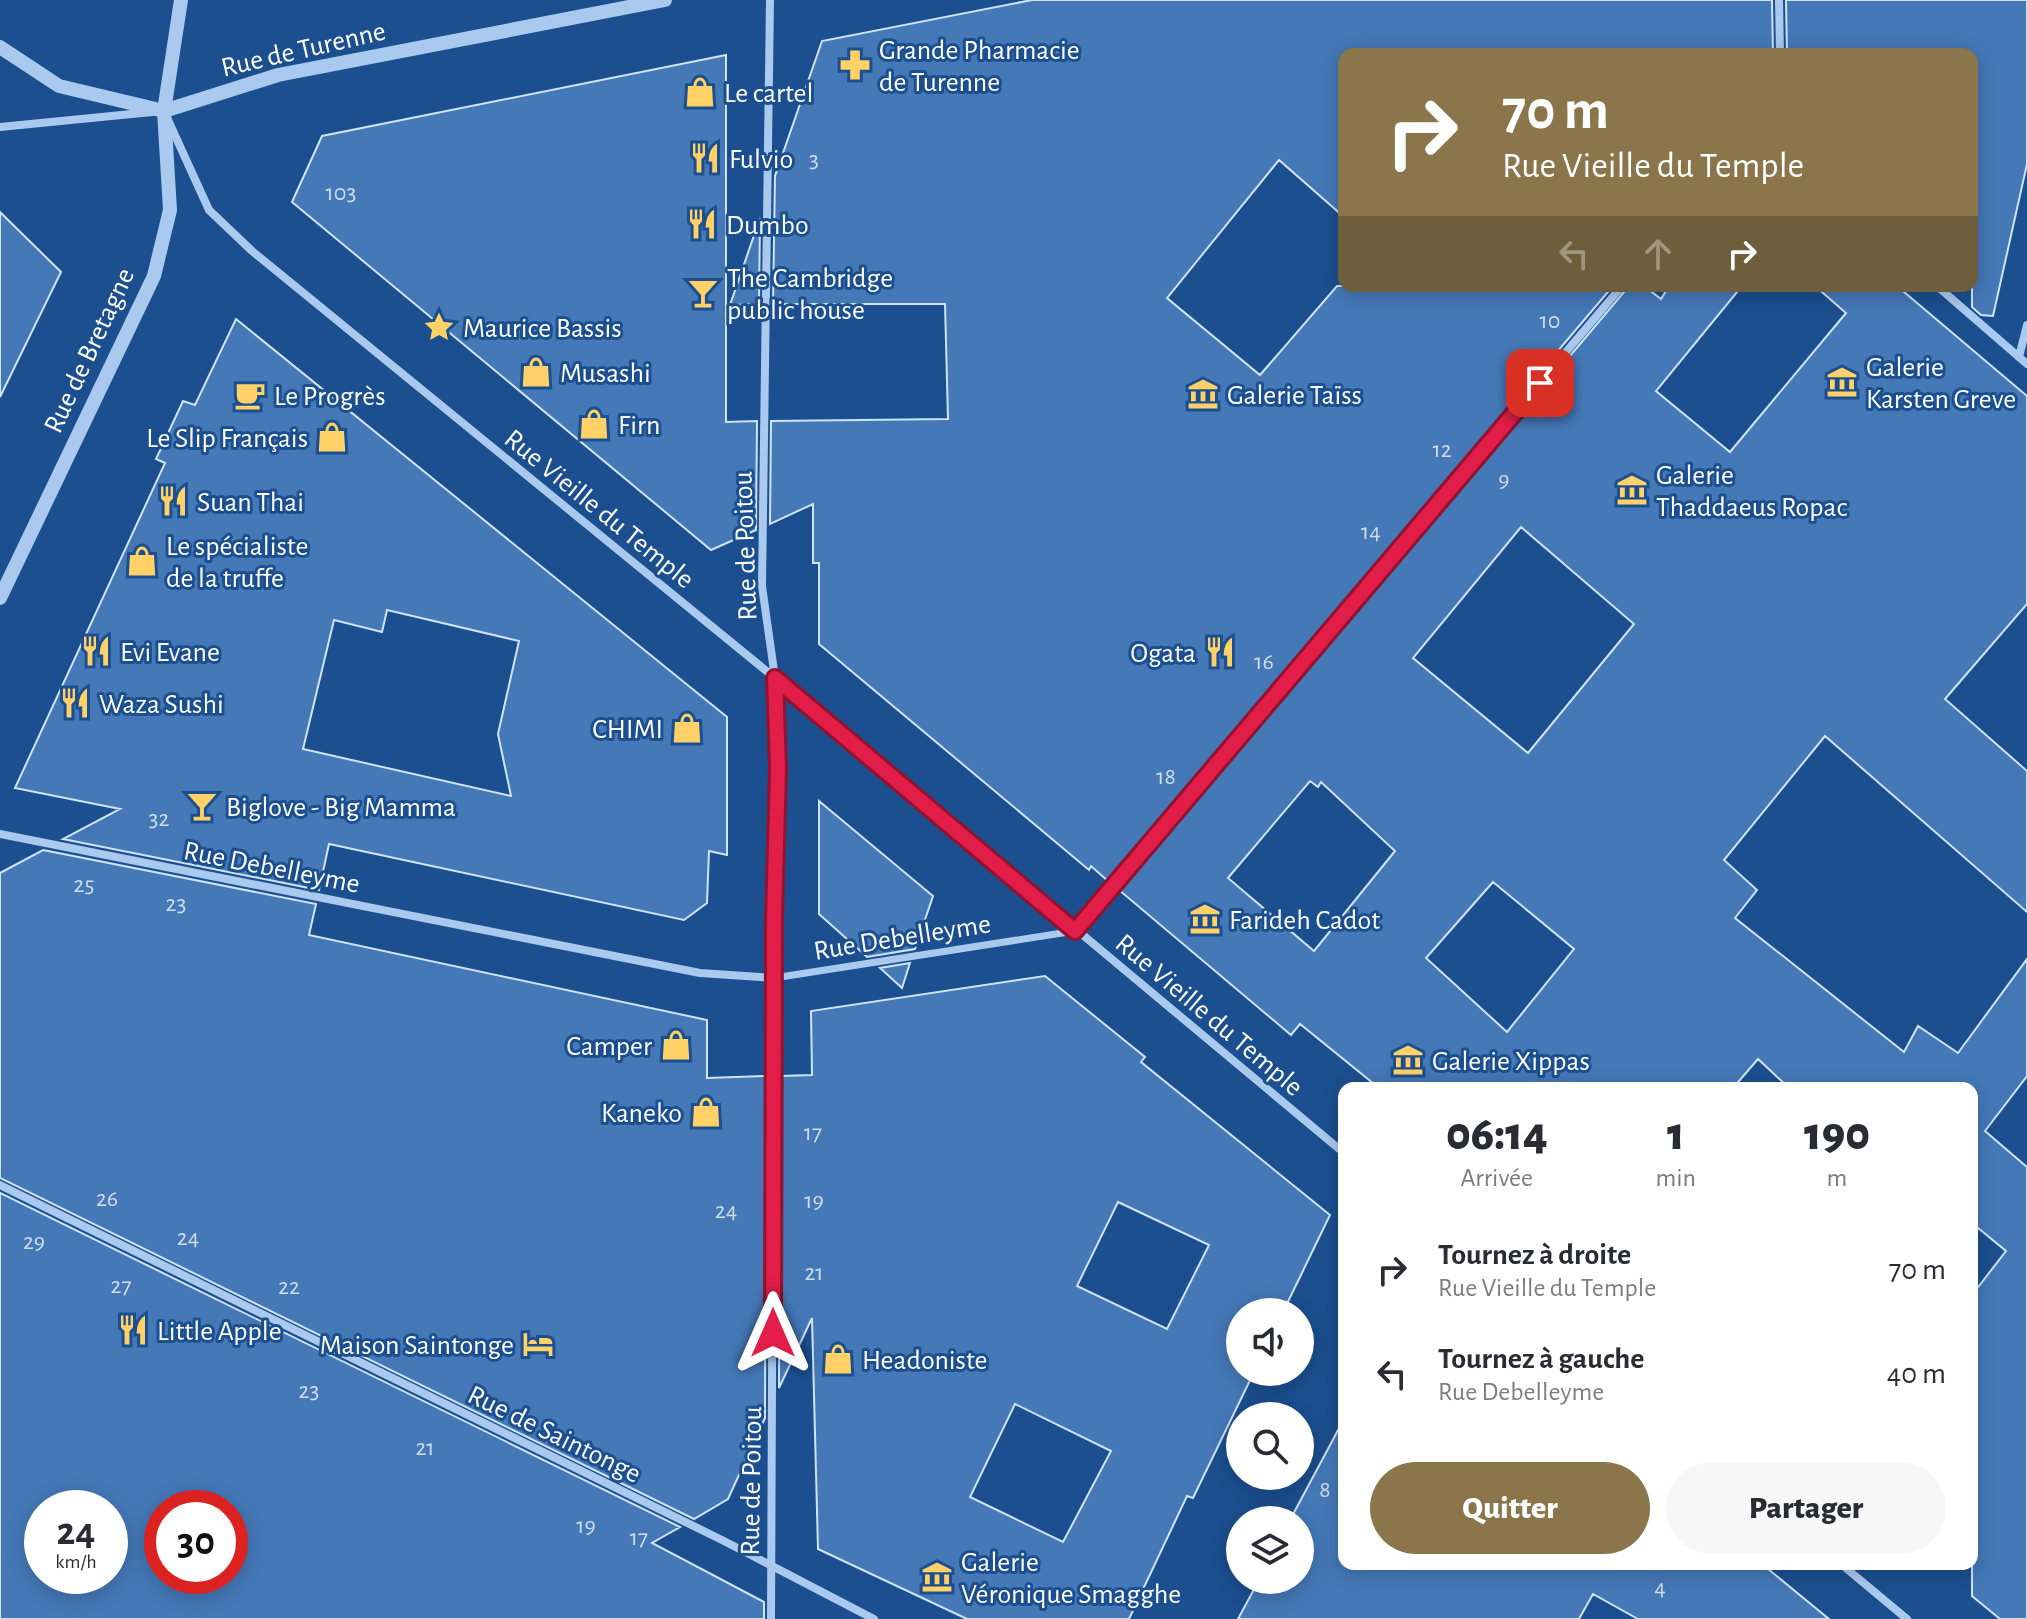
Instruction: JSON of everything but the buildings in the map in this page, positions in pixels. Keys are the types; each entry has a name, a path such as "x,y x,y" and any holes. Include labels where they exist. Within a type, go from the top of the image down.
{"street":[{"name":"Rue de Bretagne","path":"0,598 154,276 170,210 164,111 181,0"},
{"name":"Rue de Turenne","path":"0,127 164,111 278,75 613,4 665,0"},
{"name":"Rue de Poitou","path":"770,0 762,586 775,678 778,769 771,1619"},
{"path":"1779,0 1780,48"},
{"path":"0,47 59,86 164,111"},
{"name":"Rue Vieille du Temple","path":"164,111 209,210 241,241 775,678 1338,1148"},
{"path":"1075,931 1617,292"},
{"path":"1944,292 2027,364"},
{"path":"2019,357 2027,325"},
{"name":"Rue Debelleyme","path":"0,834 700,973 774,978 1075,931"},
{"name":"Rue de Saintonge","path":"0,1185 874,1619"},
{"path":"1848,1570 1907,1619"}],"place":[{"name":"Grande Pharmacie de Turenne","path":"855,65"},
{"name":"Le cartel","path":"700,92"},
{"name":"Fulvio","path":"705,158"},
{"name":"Dumbo","path":"702,224"},
{"name":"The Cambridge public house","path":"703,293"},
{"name":"Maurice Bassis","path":"439,327"},
{"name":"Musashi","path":"536,372"},
{"name":"Galerie Karsten Greve","path":"1842,382"},
{"name":"Galerie Taïss","path":"1203,394"},
{"name":"Le Progrès","path":"250,395"},
{"name":"Firn","path":"594,424"},
{"name":"Le Slip Français","path":"332,437"},
{"name":"Galerie Thaddaeus Ropac","path":"1632,490"},
{"name":"Suan Thai","path":"173,501"},
{"name":"Le spécialiste de la truffe","path":"142,561"},
{"name":"Evi Evane","path":"96,651"},
{"name":"Ogata","path":"1220,652"},
{"name":"Waza Sushi","path":"75,703"},
{"name":"CHIMI","path":"687,728"},
{"name":"Biglove - Big Mamma","path":"202,806"},
{"name":"Farideh Cadot","path":"1205,919"},
{"name":"Camper","path":"676,1045"},
{"name":"Galerie Xippas","path":"1408,1060"},
{"name":"Kaneko","path":"706,1112"},
{"name":"Little Apple","path":"133,1330"},
{"name":"Maison Saintonge","path":"538,1344"},
{"name":"Headoniste","path":"838,1359"},
{"name":"Galerie Véronique Smagghe","path":"937,1577"}],"route":[{"path":"773,1333 774,918 778,769 775,678 1075,931 1540,383"}]}
